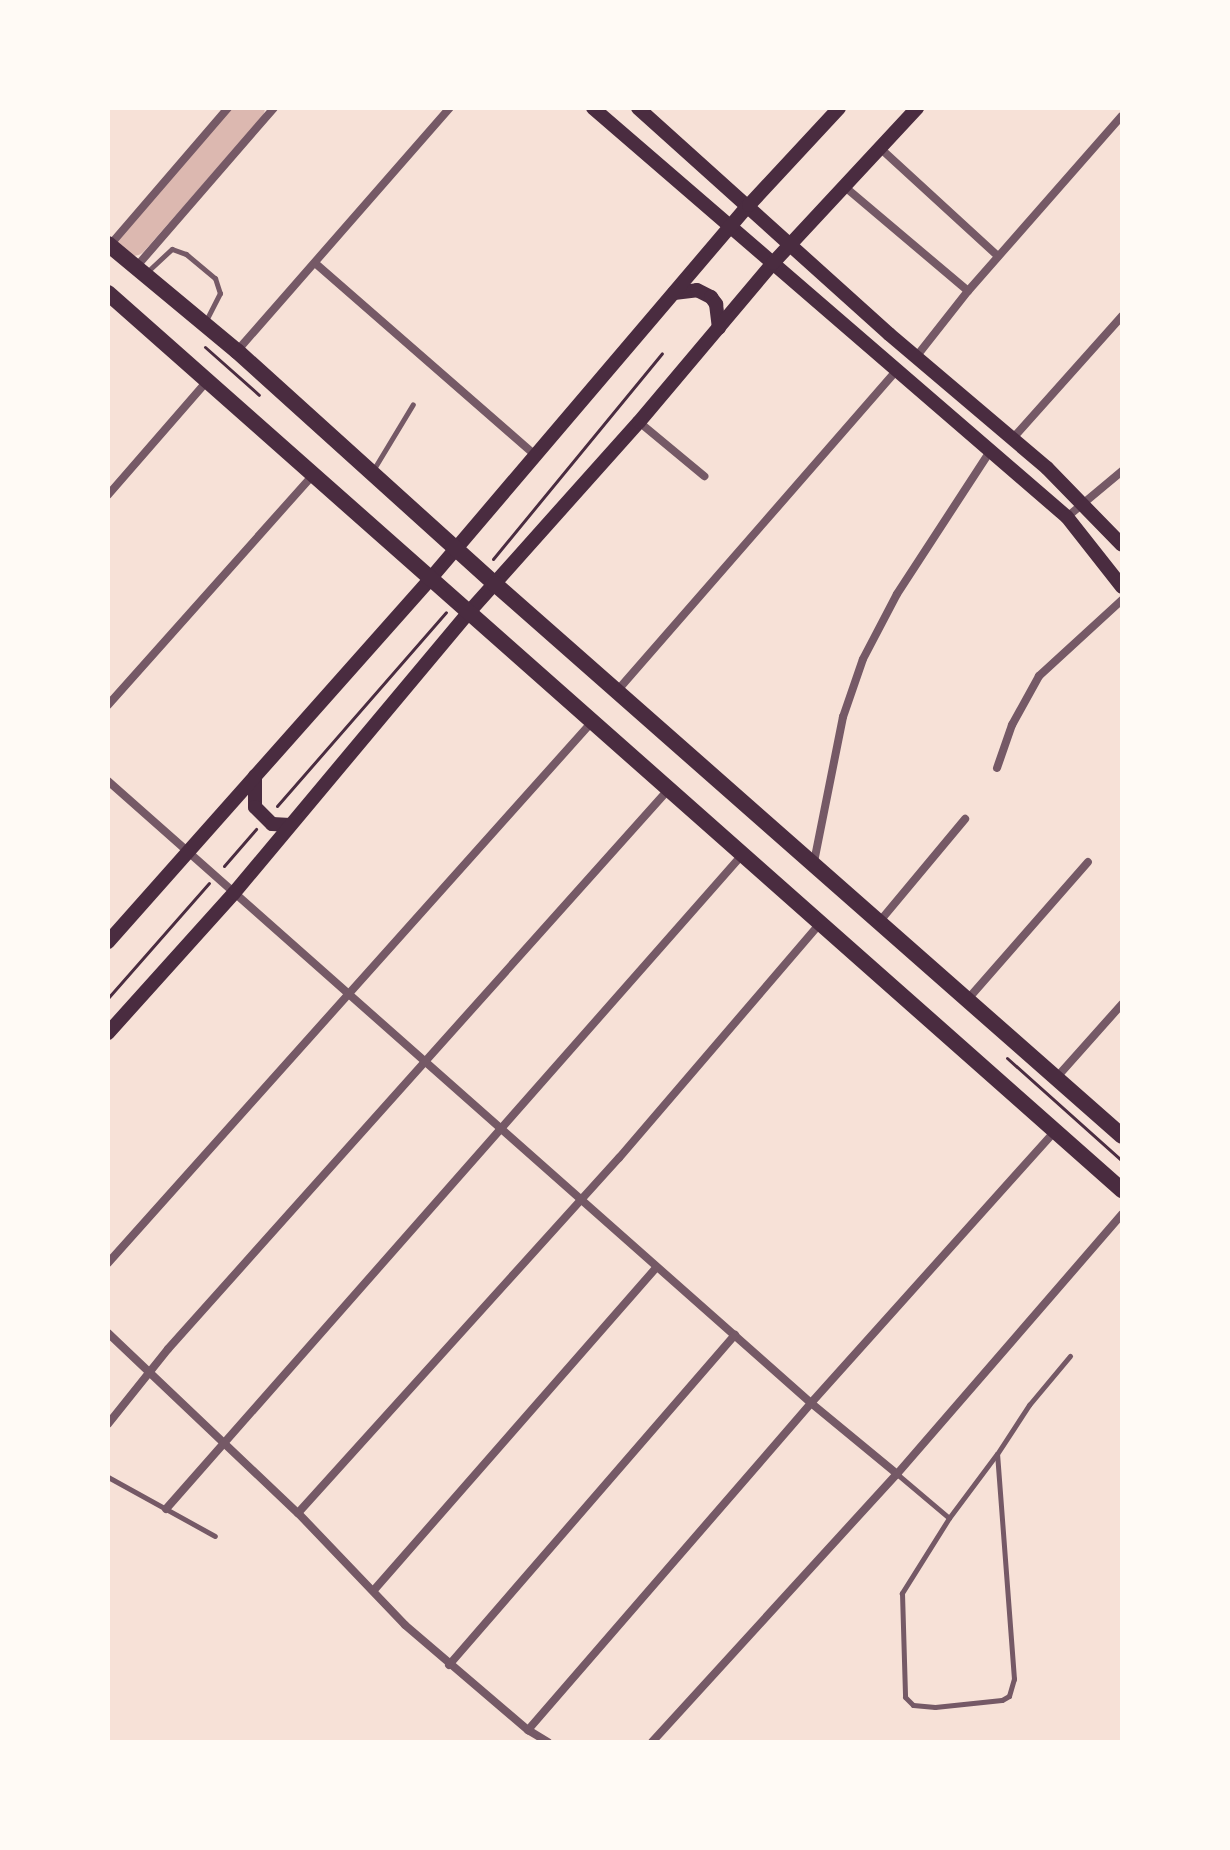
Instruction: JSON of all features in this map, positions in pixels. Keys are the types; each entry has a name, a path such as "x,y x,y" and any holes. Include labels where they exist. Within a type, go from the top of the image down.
{"main road":[{"path":"593,108 895,372 1067,517 1122,587"},
{"path":"638,108 916,357 1013,438 1084,503 1122,545"},
{"path":"108,942 431,578 749,205 839,108"},
{"path":"108,1033 234,893 463,606 495,584 639,422 773,263 917,108"},
{"path":"109,244 237,351 495,584 1122,1136"},
{"path":"674,293 697,290 711,297 716,304 719,328"},
{"path":"109,296 463,606 1053,1133 1122,1190"},
{"path":"255,776 255,807 272,824 290,825"}],"street":[{"path":"109,244 228,108"},
{"path":"142,269 274,108"},
{"path":"237,351 450,108"},
{"path":"916,357 968,291 1122,116"},
{"path":"880,148 998,256"},
{"path":"845,187 968,291"},
{"path":"315,263 535,455"},
{"path":"1013,438 1122,316"},
{"path":"617,691 895,372"},
{"path":"108,495 207,381"},
{"path":"639,422 704,476"},
{"path":"814,862 843,717 863,659 897,594 989,453"},
{"path":"1067,517 1122,471"},
{"path":"108,705 314,474"},
{"path":"997,768 1017,715 1039,676 1122,600"},
{"path":"108,1263 591,723"},
{"path":"108,781 425,1062 504,1127 811,1403 897,1474"},
{"path":"108,1424 149,1371 667,791"},
{"path":"880,921 965,819"},
{"path":"166,1509 742,855"},
{"path":"968,999 1088,862"},
{"path":"298,1513 635,1139 819,925"},
{"path":"1057,1077 1122,1004"},
{"path":"528,1730 811,1403 1053,1133"},
{"path":"652,1742 897,1474 1122,1214"},
{"path":"374,1590 657,1267"},
{"path":"108,1333 298,1513 405,1625 528,1730 548,1742"},
{"path":"449,1665 735,1335"}],"lane":[{"path":"142,269 172,249 186,254 215,278 220,293 205,323"},
{"path":"372,473 413,404"},
{"path":"997,1454 1014,1679 1012,1689 1009,1696 993,1702 921,1707 908,1702 903,1692 900,1607 906,1582 1029,1405 1070,1356"},
{"path":"897,1474 949,1518"},
{"path":"108,1477 215,1536"}],"path":[{"path":"482,572 662,353"},
{"path":"108,998 265,819 463,606"}],"waterway":[{"path":"133,241 250,108"}]}
